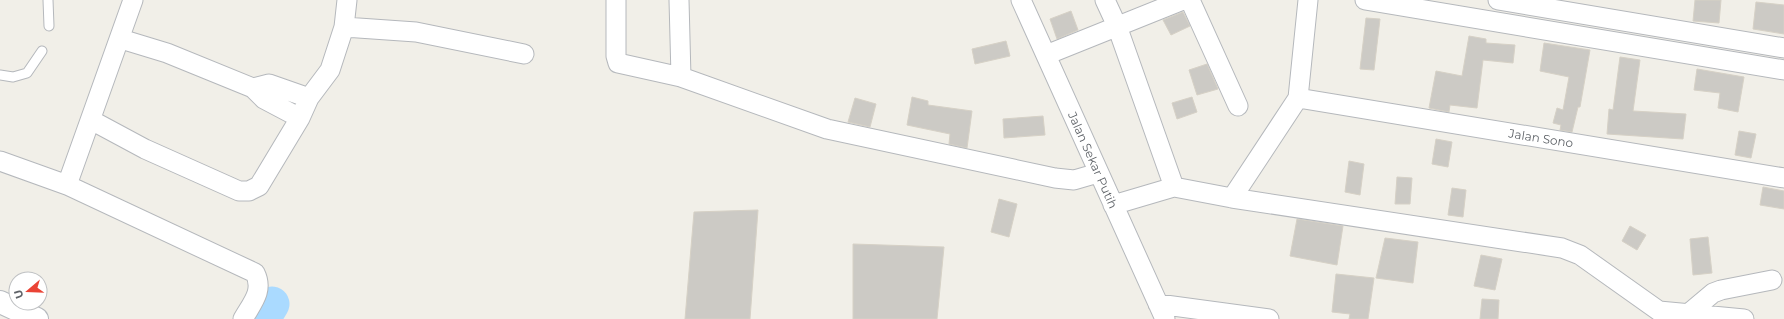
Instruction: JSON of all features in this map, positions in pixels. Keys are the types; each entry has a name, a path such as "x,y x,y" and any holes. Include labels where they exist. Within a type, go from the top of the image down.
{"main road":[{"path":"0,302 36,319"}],"street":[{"path":"68,185 121,39 133,0"},
{"path":"616,0 616,56 618,63 681,77 827,129 1055,178 1074,180 1098,173"},
{"path":"679,0 681,77"},
{"name":"Jalan Sekar Putih","path":"1021,0 1161,311"},
{"path":"1105,0 1117,26 1174,187"},
{"path":"1046,55 1183,0"},
{"path":"1190,0 1238,106"},
{"path":"1229,197 1298,98 1308,0"},
{"path":"1366,0 1423,5 1784,70"},
{"path":"1498,0 1784,48"},
{"path":"91,120 145,149 239,191 249,191 259,186 300,118 309,98 330,70 344,27 342,2"},
{"path":"344,27 416,32 524,54"},
{"path":"121,39 167,53 253,88 264,99 300,118"},
{"path":"253,88 269,84 309,98"},
{"name":"Jalan Sono","path":"1298,98 1784,178"},
{"path":"0,161 68,185 254,273 259,282 258,292 243,319"},
{"path":"1113,205 1174,187 1229,197 1562,248 1580,255 1658,315 1688,314 1744,319"},
{"path":"1688,314 1712,293 1772,280"},
{"path":"1161,311 1269,319"}],"lane":[{"path":"48,0 49,26"},
{"path":"0,75 13,77 27,73 42,51"}],"building":[{"path":"1695,0 1721,0 1719,23 1693,21"},
{"path":"1756,2 1784,5 1784,34 1753,29"},
{"path":"1071,11 1078,30 1057,39 1050,19"},
{"path":"1183,12 1190,26 1171,35 1163,20"},
{"path":"1366,18 1380,19 1374,70 1360,69"},
{"path":"1469,36 1486,39 1486,43 1515,45 1513,63 1483,60 1477,108 1450,105 1449,112 1429,108 1436,71 1462,76"},
{"path":"1006,41 1010,56 975,64 972,49"},
{"path":"1544,43 1590,50 1580,107 1578,107 1572,132 1560,130 1561,125 1553,123 1557,108 1563,110 1569,77 1540,71"},
{"path":"1620,57 1640,60 1633,111 1686,114 1683,139 1607,134 1609,109 1613,110"},
{"path":"1207,64 1218,89 1197,95 1189,70"},
{"path":"1697,69 1744,77 1738,112 1718,108 1720,93 1694,90"},
{"path":"912,97 928,101 928,105 972,111 967,148 949,144 950,134 907,125"},
{"path":"1192,97 1197,112 1177,119 1172,103"},
{"path":"855,98 876,104 870,127 848,122"},
{"path":"1043,116 1045,135 1004,138 1003,119"},
{"path":"1739,131 1756,134 1751,158 1735,155"},
{"path":"1436,139 1452,142 1448,167 1432,164"},
{"path":"1349,161 1364,164 1360,195 1345,192"},
{"path":"1397,177 1412,178 1410,204 1395,204"},
{"path":"1763,187 1784,191 1784,209 1760,205"},
{"path":"1452,188 1466,190 1463,217 1448,215"},
{"path":"999,199 1017,204 1009,237 991,232"},
{"path":"758,210 750,319 685,319 694,212"},
{"path":"1297,219 1343,226 1337,265 1290,256"},
{"path":"1630,226 1646,235 1637,250 1622,241"},
{"path":"1708,237 1712,273 1693,275 1690,239"},
{"path":"1385,238 1418,242 1413,283 1376,278"},
{"path":"853,244 944,247 937,319 853,319"},
{"path":"1481,255 1502,259 1495,290 1474,286"},
{"path":"1336,274 1374,278 1368,319 1349,319 1350,314 1332,312"},
{"path":"1482,299 1499,300 1498,319 1480,319"}],"waterway":[{"path":"263,319 272,304"}]}
